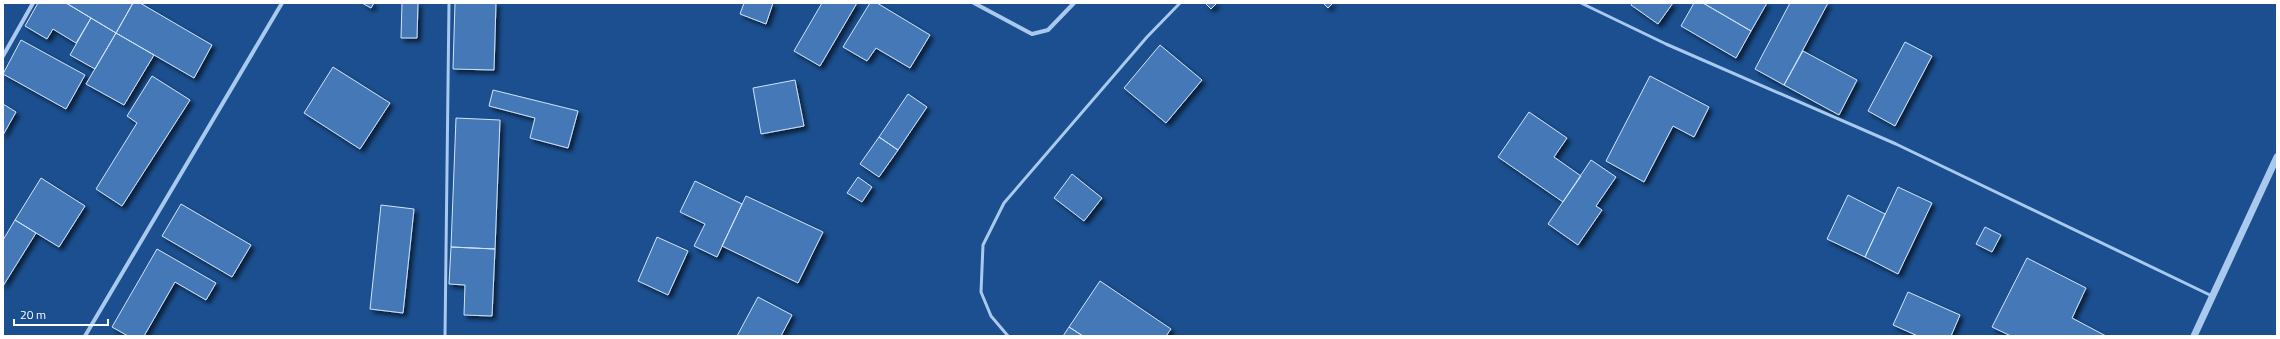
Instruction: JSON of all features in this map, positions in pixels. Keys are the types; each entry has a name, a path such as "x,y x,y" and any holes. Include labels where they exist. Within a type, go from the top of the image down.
{"street":[{"path":"3,56 33,3"},
{"path":"85,336 282,3"},
{"path":"974,3 1032,34 1048,30 1074,3"},
{"path":"2194,336 2277,157"}],"lane":[{"path":"445,336 449,3"},
{"path":"1008,336 991,316 981,292 983,246 1004,203 1147,37 1180,3"},
{"path":"1581,3 1666,44 1896,144 2212,296"}],"building":[{"path":"38,3 66,3 91,18 76,43 53,29 47,39 25,26"},
{"path":"66,3 133,3 116,33"},
{"path":"133,3 140,3 212,45 194,78 116,33"},
{"path":"362,3 374,3 371,8"},
{"path":"402,3 418,3 417,38 401,38"},
{"path":"455,3 496,3 494,70 453,69"},
{"path":"744,3 773,3 766,24 740,14"},
{"path":"822,3 857,3 820,66 794,51"},
{"path":"870,3 877,3 930,35 910,68 876,48 867,61 843,47"},
{"path":"1205,3 1217,3 1211,9"},
{"path":"1323,3 1333,3 1328,8"},
{"path":"1632,3 1673,3 1658,24 1631,5"},
{"path":"1694,3 1703,3 1751,31 1736,58 1681,26"},
{"path":"1703,3 1767,3 1751,31"},
{"path":"1790,3 1828,3 1784,85 1755,69"},
{"path":"91,18 116,33 95,69 70,55"},
{"path":"116,33 154,55 124,105 86,84"},
{"path":"21,40 85,75 66,109 3,74"},
{"path":"1905,42 1932,56 1895,126 1868,111"},
{"path":"1160,45 1202,80 1166,123 1124,88"},
{"path":"1803,51 1857,80 1839,115 1784,85"},
{"path":"333,67 390,103 360,149 304,113"},
{"path":"152,76 190,100 122,206 96,189 137,123 127,116"},
{"path":"1650,76 1709,107 1694,137 1673,126 1644,182 1606,161"},
{"path":"795,80 804,126 761,134 753,88"},
{"path":"493,90 578,111 568,148 530,138 535,118 489,106"},
{"path":"908,94 927,107 898,150 879,137"},
{"path":"3,104 16,112 3,135"},
{"path":"1529,112 1567,138 1554,157 1581,176 1563,202 1498,157"},
{"path":"456,118 500,120 495,249 451,247"},
{"path":"879,137 898,150 879,177 860,164"},
{"path":"1591,160 1616,177 1596,206 1602,210 1578,245 1548,224"},
{"path":"1072,174 1102,198 1084,221 1054,198"},
{"path":"858,177 872,187 862,202 847,193"},
{"path":"41,178 85,206 59,247 15,220"},
{"path":"695,181 742,204 717,257 694,246 705,224 680,212"},
{"path":"1898,187 1932,203 1898,274 1865,257"},
{"path":"1848,195 1885,214 1865,257 1827,239"},
{"path":"746,196 823,232 798,283 722,246"},
{"path":"181,204 251,245 232,277 162,236"},
{"path":"381,205 414,209 403,313 370,309"},
{"path":"15,220 36,233 3,286 3,240"},
{"path":"1985,227 2001,235 1992,252 1976,244"},
{"path":"657,237 688,251 668,295 638,281"},
{"path":"451,247 495,249 492,316 464,315 465,285 449,284"},
{"path":"157,249 216,283 206,300 175,282 144,336 128,336 112,327"},
{"path":"2027,258 2086,288 2072,318 2106,336 2011,336 1992,327"},
{"path":"1100,281 1171,329 1166,336 1083,336 1069,327"},
{"path":"1908,292 1960,315 1951,336 1918,336 1893,325"},
{"path":"758,297 792,315 781,336 737,336"},
{"path":"1069,327 1083,336 1063,336"}]}
